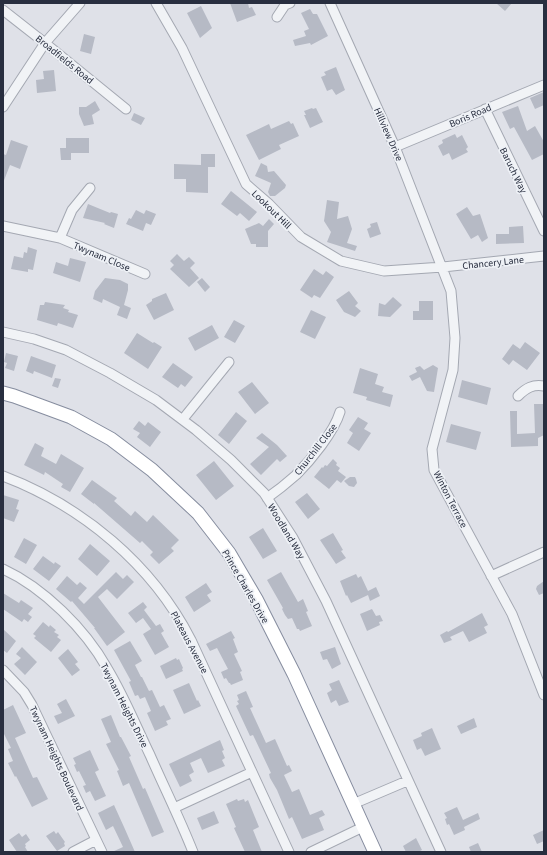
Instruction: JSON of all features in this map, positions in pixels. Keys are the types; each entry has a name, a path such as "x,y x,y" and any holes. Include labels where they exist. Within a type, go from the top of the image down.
{"highway":[{"name":"Prince Charles Drive","path":"3,393 71,417 111,439 152,470 198,513 229,553 256,599 294,674 375,852"}],"street":[{"path":"3,107 45,43 80,3"},
{"name":"Lookout Hill","path":"156,3 182,48 246,184 269,204 301,237 341,261 384,271 443,267"},
{"path":"277,17 285,5 290,3"},
{"name":"Hillview Drive","path":"330,3 395,146 443,267"},
{"name":"Broadfields Road","path":"3,10 126,109"},
{"name":"Boris Road","path":"395,146 544,85"},
{"name":"Baruch Way","path":"485,109 544,231"},
{"path":"60,238 72,210 90,188"},
{"name":"Twynam Close","path":"3,226 60,238 145,274"},
{"name":"Chancery Lane","path":"443,267 544,256"},
{"name":"Winton Terrace","path":"443,267 452,291 455,338 453,370 432,449 434,470 512,614 544,695"},
{"name":"Woodland Way","path":"3,332 34,339 66,350 110,373 156,400 183,419 231,460 267,498 293,538 326,601 407,781 441,852"},
{"path":"183,419 229,362"},
{"path":"518,396 530,387 538,385 544,386"},
{"name":"Churchill Close","path":"267,498 296,475 318,449 337,422 340,412"},
{"name":"Plateaus Avenue","path":"3,476 38,491 74,512 91,524 121,549 164,596 184,628 289,852"},
{"path":"491,576 544,552"},
{"name":"Twynam Heights Drive","path":"3,569 24,580 50,600 75,625 98,653 126,704 193,852"},
{"name":"Twynam Heights Boulevard","path":"3,670 24,692 32,705 102,852"},
{"path":"174,808 252,772"},
{"path":"353,804 407,781"},
{"path":"311,852 363,826"},
{"path":"74,852 96,840"}],"building":[{"path":"230,3 248,3 249,8 252,7 256,15 237,22"},
{"path":"496,3 512,3 505,11"},
{"path":"201,6 212,28 200,38 187,13"},
{"path":"310,9 313,14 317,14 328,36 311,45 310,43 295,46 293,40 306,36 304,31 309,29 301,13"},
{"path":"84,34 95,37 91,54 80,51"},
{"path":"336,67 345,90 336,95 332,89 327,91 321,77 326,75 324,72"},
{"path":"54,70 56,91 37,93 36,80 44,79 43,71"},
{"path":"544,92 544,105 535,109 530,98"},
{"path":"95,101 100,110 92,115 94,124 84,126 79,114 79,107 86,107"},
{"path":"518,106 527,131 535,126 544,142 544,154 532,160 514,127 510,129 502,112"},
{"path":"316,108 323,122 310,128 304,115 306,115 304,111"},
{"path":"134,113 145,118 141,125 131,120"},
{"path":"289,121 291,124 293,123 299,136 279,145 281,149 259,160 246,135 269,124 271,129"},
{"path":"455,134 457,138 462,135 468,147 466,149 468,152 452,160 449,153 443,156 438,146 443,143 442,140"},
{"path":"66,138 89,138 89,153 71,153 71,160 61,160 60,148 66,148"},
{"path":"11,140 28,146 20,169 10,165 3,183 3,154 6,155"},
{"path":"201,154 215,154 215,167 208,167 208,193 186,192 186,179 174,179 174,164 201,165"},
{"path":"261,163 267,166 268,172 274,171 286,185 285,188 275,196 270,196 268,192 271,183 255,176"},
{"path":"231,191 257,212 249,221 240,213 237,216 221,204"},
{"path":"327,200 339,202 337,219 348,216 352,229 347,243 357,246 355,251 327,242 331,232 324,221"},
{"path":"88,204 110,213 118,214 114,228 104,224 105,223 83,218"},
{"path":"467,207 473,216 480,214 488,238 482,242 478,235 471,239 456,214"},
{"path":"136,210 144,214 146,210 156,214 151,225 146,223 143,231 126,224"},
{"path":"269,219 274,224 268,231 268,247 256,247 256,244 251,244 245,229 259,223 263,226"},
{"path":"377,222 381,234 370,238 367,229 371,227 370,224"},
{"path":"523,226 524,243 496,244 496,234 509,234 509,227"},
{"path":"28,247 37,250 33,270 28,269 28,272 11,269 14,256 23,258 24,252 27,253"},
{"path":"177,254 184,261 189,257 195,263 190,268 199,278 189,287 170,269 174,265 170,261"},
{"path":"70,258 86,262 80,282 53,273 56,262 68,266"},
{"path":"314,269 323,275 326,271 334,277 320,298 314,295 312,298 300,290"},
{"path":"105,278 120,280 128,284 124,305 131,308 127,319 117,315 120,307 103,299 102,303 93,299 95,291"},
{"path":"202,278 210,287 205,292 197,282"},
{"path":"349,291 358,303 355,306 361,311 355,317 344,312 336,300"},
{"path":"166,293 174,310 154,320 146,305 152,301 152,299"},
{"path":"393,297 402,305 390,317 378,316 379,303 385,305"},
{"path":"419,301 433,301 433,320 413,320 413,311 419,311"},
{"path":"45,302 65,305 63,308 69,310 68,312 78,315 73,328 58,323 57,326 37,320 40,305 44,305"},
{"path":"311,310 326,317 315,339 300,332"},
{"path":"234,320 245,326 235,343 224,337"},
{"path":"212,325 219,338 195,351 188,338"},
{"path":"137,333 162,347 148,369 124,353"},
{"path":"525,342 540,353 527,370 513,360 509,365 502,359 513,344 520,349"},
{"path":"6,353 18,356 14,371 5,368 7,363 4,362"},
{"path":"31,356 56,365 52,378 34,371 33,374 26,371"},
{"path":"173,363 193,377 185,387 181,384 178,388 162,377"},
{"path":"433,365 438,368 434,392 427,391 420,377 412,381 409,376 417,372 415,368 420,366 424,370"},
{"path":"360,368 378,374 375,384 384,387 382,392 393,395 390,407 366,400 367,397 353,393"},
{"path":"55,378 61,379 58,388 52,386"},
{"path":"462,380 491,388 487,405 458,397"},
{"path":"252,382 269,403 255,414 238,392"},
{"path":"534,404 544,404 544,435 538,438 538,446 511,447 510,411 517,411 517,434 535,433"},
{"path":"236,412 247,421 229,444 218,435"},
{"path":"358,417 368,423 364,429 371,433 359,451 347,443 353,433 349,430"},
{"path":"139,421 145,426 148,422 161,432 150,447 137,437 140,433 133,429"},
{"path":"451,424 481,432 476,450 446,442"},
{"path":"262,433 277,445 287,456 280,462 277,459 261,475 250,464 269,447 256,438"},
{"path":"35,443 44,448 41,456 56,464 61,454 84,468 70,492 61,487 63,484 45,472 44,475 24,465"},
{"path":"333,459 337,463 336,465 340,468 338,471 346,477 341,483 337,480 329,489 314,477 322,467 323,468 325,465 327,466"},
{"path":"214,461 234,486 216,500 196,475"},
{"path":"350,477 355,477 356,479 357,483 354,487 349,486 344,481"},
{"path":"92,480 117,498 114,501 131,516 135,511 147,522 153,515 179,540 171,548 174,551 159,564 150,555 153,552 142,541 140,543 94,503 81,494"},
{"path":"307,493 320,509 308,519 295,502"},
{"path":"3,495 19,500 16,509 19,510 14,522 3,518"},
{"path":"263,528 277,551 263,559 249,537"},
{"path":"333,533 343,550 341,551 346,558 336,564 320,540"},
{"path":"24,538 37,545 26,564 14,557"},
{"path":"90,544 110,561 97,576 78,559"},
{"path":"43,556 54,564 55,562 61,566 49,581 33,569"},
{"path":"116,572 123,579 127,575 134,582 117,599 107,589 98,597 125,632 107,646 95,628 72,601 71,602 56,589 67,576 77,585 80,582 87,588 78,598 84,604"},
{"path":"281,572 298,602 303,599 308,611 306,612 312,626 300,631 297,629 292,618 288,619 285,615 282,609 283,608 267,580"},
{"path":"356,574 358,578 361,576 368,591 376,587 380,596 370,601 368,595 351,603 347,595 346,596 340,581"},
{"path":"544,581 544,593 539,595 536,589 537,586"},
{"path":"206,583 212,592 207,595 211,601 194,612 185,597"},
{"path":"3,593 19,603 21,600 33,608 28,614 32,617 28,622 24,619 22,622 3,609"},
{"path":"143,602 147,607 144,610 156,626 160,624 164,631 161,633 169,647 155,655 143,634 151,629 143,618 136,623 128,613"},
{"path":"372,609 376,616 380,615 383,621 379,622 380,625 367,631 360,614"},
{"path":"482,613 488,625 484,627 487,633 469,642 463,631 450,637 452,640 444,643 440,635"},
{"path":"43,622 56,630 54,632 59,635 57,637 61,640 51,652 34,638 36,636 33,634"},
{"path":"3,629 16,641 7,653 3,650"},
{"path":"231,631 235,638 233,639 238,652 234,654 242,671 240,672 243,680 231,685 226,678 224,679 221,672 228,669 217,648 210,651 206,644"},
{"path":"130,641 142,661 135,665 141,677 149,691 152,690 160,707 164,705 171,719 166,721 168,725 155,731 147,713 151,711 145,697 140,699 138,695 135,696 129,682 131,681 114,650"},
{"path":"22,647 37,662 25,675 14,664 21,658 16,654"},
{"path":"335,647 341,664 332,669 327,659 323,660 320,652"},
{"path":"68,649 78,662 75,664 80,670 72,676 58,658"},
{"path":"176,658 177,660 179,659 183,671 166,679 160,666"},
{"path":"339,680 349,702 339,706 336,700 331,703 327,693 332,690 329,684"},
{"path":"189,683 197,701 198,700 201,706 184,714 173,690"},
{"path":"246,691 253,707 250,708 266,743 275,739 287,766 289,765 292,771 284,775 292,792 299,789 310,815 322,810 325,815 319,818 324,830 302,839 292,817 289,819 277,790 270,778 269,774 271,773 253,735 250,736 236,706 239,704 237,701 239,700 237,695"},
{"path":"66,699 75,716 58,724 54,716 62,713 57,704"},
{"path":"13,705 26,733 15,738 33,778 37,777 48,799 32,807 8,763 13,761 8,749 11,748 3,732 3,710"},
{"path":"111,715 120,737 131,756 129,757 143,789 145,788 164,832 152,837 129,783 123,786 117,771 119,770 106,744 111,742 101,719"},
{"path":"474,718 477,727 461,734 457,726"},
{"path":"432,728 441,749 425,756 421,748 417,750 413,740 422,736 421,733"},
{"path":"220,740 224,750 222,751 225,758 222,760 225,766 208,773 201,758 190,763 194,772 189,775 192,781 180,787 169,764"},
{"path":"90,750 99,770 95,772 106,796 95,801 90,791 86,793 83,786 86,785 79,771 77,772 74,765 76,764 73,758"},
{"path":"237,799 238,801 244,799 245,802 248,800 259,827 253,830 262,852 245,852 234,828 236,827 226,804"},
{"path":"114,805 135,852 112,852 123,847 113,826 106,830 98,813"},
{"path":"457,807 463,820 478,813 480,819 464,827 465,830 454,835 449,824 447,825 445,819 447,818 444,813"},
{"path":"214,811 219,823 202,830 197,818"},
{"path":"544,830 544,841 537,844 533,835"},
{"path":"54,831 56,834 58,832 65,842 65,846 57,851 46,836"},
{"path":"19,833 22,837 26,834 30,840 25,844 28,852 17,852 9,840"},
{"path":"416,838 422,850 418,852 406,852 403,846"},
{"path":"478,843 482,852 471,852 469,847"}]}
